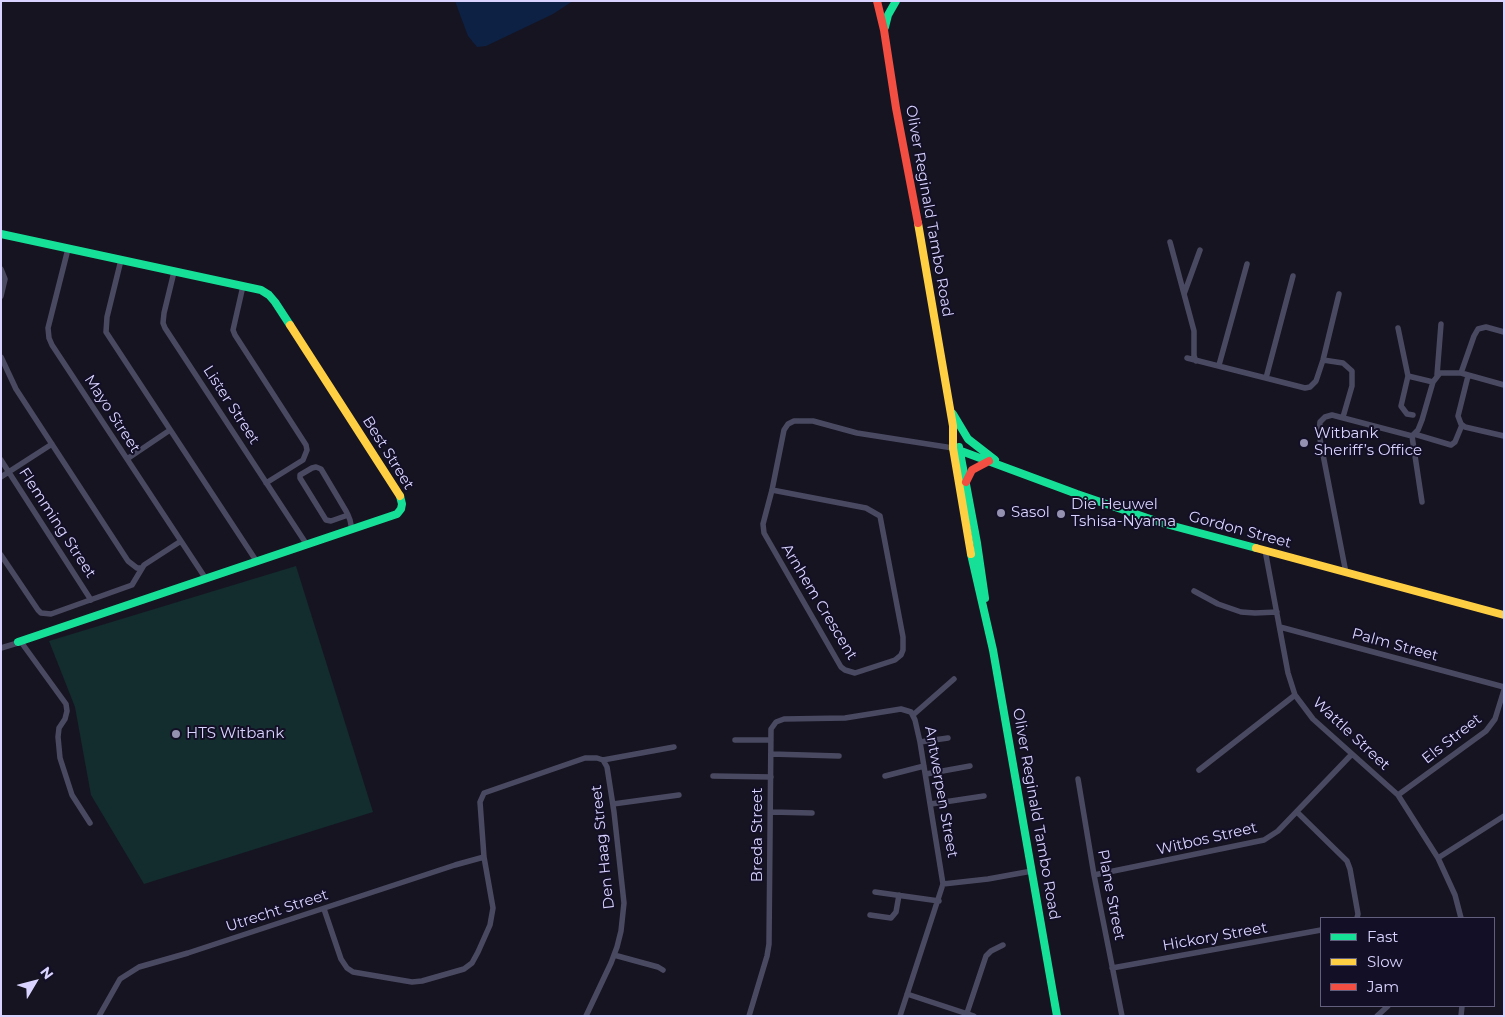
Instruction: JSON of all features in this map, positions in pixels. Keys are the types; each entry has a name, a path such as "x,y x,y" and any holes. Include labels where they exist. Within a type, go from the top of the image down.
{"street":[{"name":"Oliver Reginald Tambo Road","path":"877,1 884,30 896,108 926,262 977,584 986,618 1023,817 1057,1016"},
{"path":"884,30 888,15 896,1"},
{"path":"1,234 243,286 233,330 308,450 303,460 266,483"},
{"path":"1170,242 1194,331 1194,356 1196,360"},
{"name":"Mayo Street","path":"68,249 48,328 49,338 206,579"},
{"path":"1184,294 1200,250"},
{"path":"121,260 107,317 106,332 257,562"},
{"path":"1219,365 1247,264"},
{"path":"1,269 5,279 1,296"},
{"name":"Lister Street","path":"174,272 163,318 165,328 307,545"},
{"path":"1266,378 1293,276"},
{"name":"Best Street","path":"18,642 397,514 402,504 401,497 275,302 261,290 243,286"},
{"path":"1187,358 1305,388 1310,387 1316,381 1323,360 1339,294"},
{"path":"1422,502 1413,435 1422,420 1433,382 1437,375 1441,324"},
{"path":"1460,373 1478,328 1486,327 1504,332"},
{"path":"1398,328 1408,376 1401,406 1407,414 1413,415"},
{"path":"1,357 16,389 128,561 137,568 141,568"},
{"path":"1323,360 1343,363 1352,371 1352,386 1343,417"},
{"path":"1437,375 1447,372 1460,373 1504,385"},
{"path":"1408,376 1433,382"},
{"path":"1346,573 1319,434 1319,425 1322,419 1328,416 1343,417 1452,445 1462,425 1458,416 1468,376"},
{"path":"949,403 958,426 968,440 1005,467"},
{"name":"Gordon Street","path":"788,424 813,421 857,433 957,449 1162,523 1504,615"},
{"name":"Arnhem Crescent","path":"772,490 866,508 877,513 882,521 903,637 901,655 890,662 855,673 841,667 764,533 763,524 772,490 781,438 788,424"},
{"path":"1462,425 1504,436"},
{"path":"127,459 170,430"},
{"path":"1,477 52,444"},
{"name":"Oliver Reginald Tambo Road","path":"957,449 966,483 983,583 986,618"},
{"name":"Flemming Street","path":"1,460 91,600"},
{"path":"966,483 971,472 989,461"},
{"path":"348,515 331,521 326,520 300,478 300,475 312,468 321,469 348,515 352,530"},
{"path":"1,555 41,613 51,614 132,585 141,568 181,541"},
{"name":"Wattle Street","path":"1265,550 1288,673 1295,695 1313,719 1398,794 1438,858 1455,895 1462,917"},
{"path":"1194,591 1218,604 1241,612 1277,612"},
{"name":"Palm Street","path":"1280,627 1504,688"},
{"path":"1,648 18,642 23,644 66,704 66,719 59,728 60,758 72,795 90,823"},
{"path":"914,715 954,679"},
{"name":"Els Street","path":"1398,794 1486,731 1495,719 1504,688"},
{"path":"1198,770 1295,695"},
{"name":"Antwerpen Street","path":"845,718 901,709 914,715 926,774 944,884"},
{"name":"Breda Street","path":"749,1016 769,944 772,726 780,720 845,718"},
{"path":"920,742 948,738"},
{"path":"735,740 771,740"},
{"path":"324,909 341,959 347,968 353,972 412,982 457,972 468,967 472,963 490,925 493,908 484,857 480,802 484,794 585,758 603,760 674,746"},
{"path":"771,754 839,756"},
{"name":"Witbos Street","path":"1094,875 1264,840 1278,831 1352,754"},
{"name":"Den Haag Street","path":"586,1016 614,956 621,930 624,903 613,804 607,767 603,760"},
{"path":"885,776 924,766"},
{"path":"926,774 970,766"},
{"path":"713,776 771,777"},
{"name":"Plane Street","path":"1078,779 1094,875 1122,1016"},
{"path":"613,804 679,795"},
{"path":"931,804 984,796"},
{"path":"770,812 812,813"},
{"path":"1297,812 1347,862 1350,869 1357,917"},
{"path":"1438,858 1504,816"},
{"name":"Utrecht Street","path":"99,1016 120,980 139,967 484,857"},
{"path":"900,1016 944,884 1032,871"},
{"path":"875,892 939,901"},
{"path":"870,915 891,918 896,912 899,895"},
{"name":"Hickory Street","path":"1112,968 1320,930"},
{"path":"967,1013 986,956 1004,944"},
{"path":"614,956 663,970"},
{"path":"907,994 974,1016"},
{"path":"1377,1016 1387,1007"}],"green space":[{"name":"HTS Witbank","path":"296,566 373,812 144,884 91,795 75,707 49,641"}],"water":[{"path":"455,1 573,1 553,14 486,46 477,47 468,36"}],"traffic: fast":[{"path":"885,27 888,15 896,1"},
{"path":"1,234 261,290 275,302 290,325"},
{"path":"953,414 968,439 995,460"},
{"path":"959,447 985,598"},
{"path":"953,448 1162,523 1256,548"},
{"path":"18,642 397,514 402,504 400,496"},
{"path":"971,554 993,650 1057,1016"}],"traffic: slow":[{"path":"918,223 953,426 953,448 971,554"},
{"path":"290,325 400,496"},
{"path":"1256,548 1504,615"}],"traffic: jam":[{"path":"877,1 884,30 896,108 918,223"},
{"path":"966,482 972,470 989,461"}],"place":[{"name":"Witbank Sheriff’s Office","path":"1304,443"},
{"name":"Sasol","path":"1001,513"},
{"name":"Die Heuwel Tshisa-Nyama","path":"1061,514"},
{"name":"HTS Witbank","path":"176,734"}]}
